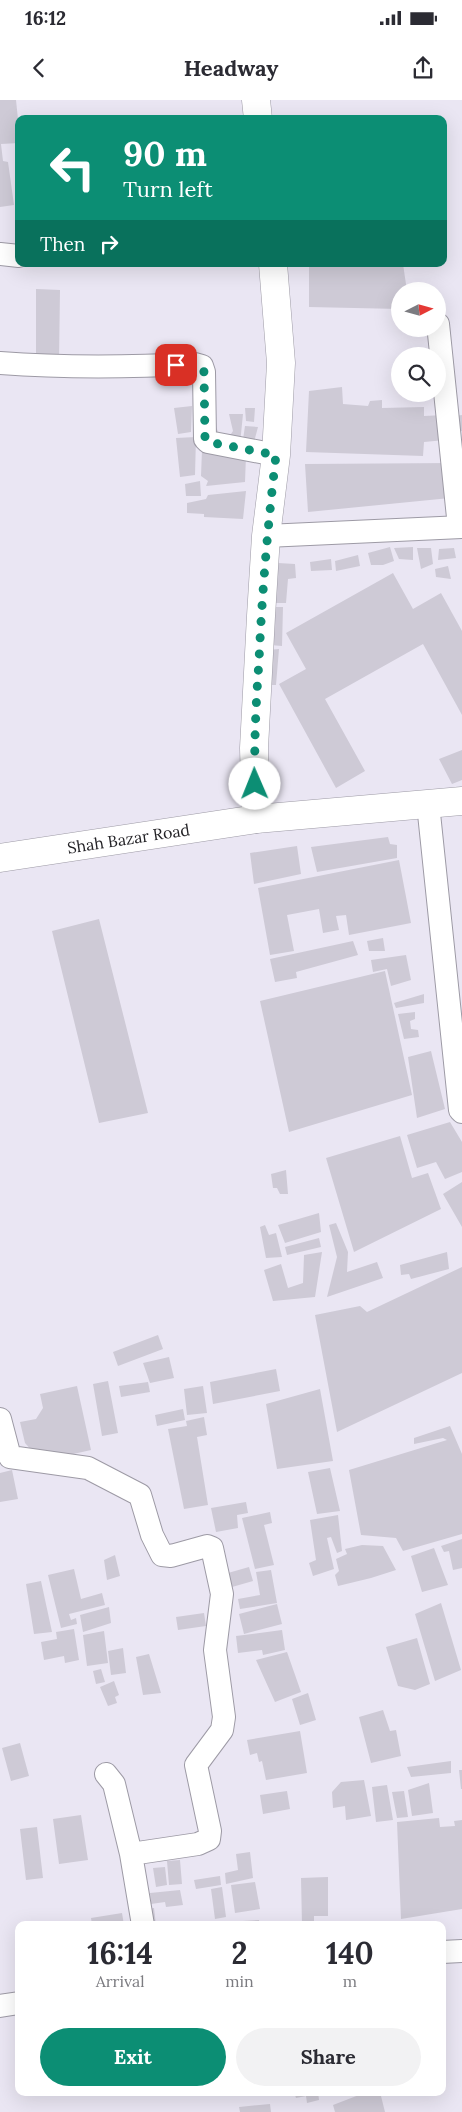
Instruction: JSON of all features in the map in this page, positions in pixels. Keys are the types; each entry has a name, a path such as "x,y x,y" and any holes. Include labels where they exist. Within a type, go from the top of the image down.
{"main road":[{"path":"256,100 258,115"},
{"path":"256,819 254,748 266,536 276,455 281,363 273,267"},
{"name":"Shah Bazar Road","path":"0,858 256,819 462,801"}],"street":[{"path":"0,254 15,256"},
{"path":"266,536 461,527 440,338"},
{"path":"0,363 99,368 196,364 202,366 204,372 205,438 208,442 276,455"},
{"path":"428,804 460,1110 462,1112"},
{"path":"0,1419 5,1459 88,1468 140,1495 152,1535 162,1555 166,1557 207,1546 212,1548 222,1594 215,1650 224,1717 222,1730 196,1765 210,1831 209,1839 198,1844 131,1854"},
{"path":"106,1774 114,1784 131,1854 142,1921"},
{"path":"446,1952 462,1950"},
{"path":"0,2006 15,2004"}],"building":[{"path":"0,100 16,100 18,115 15,115 15,143 1,144 3,161 8,162 14,205 0,207"},
{"path":"309,267 403,267 406,282 391,282 391,309 309,307"},
{"path":"36,289 60,290 59,361 36,361"},
{"path":"342,387 343,404 368,406 370,401 382,400 382,408 424,407 424,416 444,415 445,440 424,442 423,456 306,452 309,391"},
{"path":"192,406 191,432 178,434 174,408"},
{"path":"245,408 255,408 254,422 246,421"},
{"path":"229,414 243,414 240,444 210,441 211,415 219,434 231,434 233,431"},
{"path":"462,415 462,431 455,432 455,416"},
{"path":"245,426 258,427 254,442 242,446"},
{"path":"196,437 195,475 180,477 176,438"},
{"path":"202,450 246,455 245,482 206,486 208,481 201,476"},
{"path":"453,463 450,498 308,512 305,464"},
{"path":"200,481 201,496 186,496 185,484"},
{"path":"246,491 243,519 204,517 204,514 187,513 187,503 206,499 208,495"},
{"path":"390,547 394,561 383,565 371,565 368,553"},
{"path":"413,547 413,560 399,559 394,548"},
{"path":"417,548 431,548 433,564 421,569"},
{"path":"454,548 456,558 438,560 439,549"},
{"path":"358,555 360,566 336,571 335,561"},
{"path":"331,559 332,570 311,571 310,562"},
{"path":"278,563 295,564 296,578 288,579 286,603 273,603"},
{"path":"448,566 451,579 436,577 435,569"},
{"path":"393,573 413,609 441,593 462,631 462,715 423,644 325,699 365,771 336,788 279,684 306,669 286,633"},
{"path":"275,607 283,607 282,646 270,645"},
{"path":"279,649 276,685 266,685 268,650"},
{"path":"462,750 462,780 452,784 439,759"},
{"path":"388,837 390,844 397,845 397,858 317,872 311,847"},
{"path":"297,846 301,874 254,884 250,853"},
{"path":"399,860 411,923 349,935 346,915 336,916 339,930 323,933 319,909 287,915 294,951 270,955 258,888"},
{"path":"99,919 148,1113 99,1123 52,931"},
{"path":"383,938 385,951 369,951 367,941"},
{"path":"353,941 358,955 296,972 297,978 275,982 270,959"},
{"path":"406,955 411,980 391,986 387,969 373,972 371,960"},
{"path":"385,971 412,1095 289,1132 260,1001"},
{"path":"424,994 424,1003 396,1008 394,1003"},
{"path":"415,1012 415,1019 410,1021 411,1029 418,1030 419,1037 404,1039 398,1014"},
{"path":"431,1051 445,1109 417,1118 408,1057"},
{"path":"450,1122 462,1142 462,1172 445,1179 436,1162 417,1168 407,1135"},
{"path":"400,1136 412,1178 428,1173 441,1209 354,1252 326,1158"},
{"path":"286,1170 288,1194 280,1194 277,1188 273,1188 271,1174"},
{"path":"462,1182 462,1227 443,1194"},
{"path":"319,1213 321,1232 285,1243 278,1225"},
{"path":"336,1223 348,1252 347,1272 377,1262 383,1278 327,1297 337,1257 329,1225"},
{"path":"265,1225 269,1235 276,1233 282,1257 266,1258 260,1227"},
{"path":"319,1238 321,1247 287,1255 285,1247"},
{"path":"322,1252 315,1297 273,1301 264,1270 281,1264 288,1288 303,1283 304,1255"},
{"path":"447,1252 449,1269 411,1279 409,1274 401,1275 400,1265"},
{"path":"462,1267 462,1373 337,1432 315,1315 360,1306 367,1312"},
{"path":"158,1335 163,1349 118,1366 113,1352"},
{"path":"169,1357 174,1378 150,1383 143,1363"},
{"path":"276,1369 280,1391 213,1404 210,1382"},
{"path":"108,1381 118,1433 102,1436 93,1384"},
{"path":"148,1382 150,1392 121,1397 119,1386"},
{"path":"77,1386 91,1450 60,1457 33,1452 25,1443 20,1422 36,1419 43,1408 40,1394"},
{"path":"203,1386 207,1413 187,1415 184,1389"},
{"path":"320,1389 333,1461 277,1469 266,1404"},
{"path":"183,1409 185,1420 157,1426 155,1415"},
{"path":"204,1417 207,1435 197,1437 208,1505 184,1509 168,1429 187,1426 186,1421"},
{"path":"450,1426 462,1454 462,1534 403,1551 396,1538 361,1535 349,1470 447,1440 443,1438 414,1444 414,1438"},
{"path":"330,1468 340,1511 317,1514 308,1472"},
{"path":"12,1470 18,1499 0,1502 0,1473"},
{"path":"246,1502 248,1513 237,1515 238,1528 216,1532 211,1508"},
{"path":"270,1512 272,1523 264,1525 274,1565 255,1569 242,1518"},
{"path":"338,1515 342,1551 337,1553 331,1537 327,1538 334,1569 313,1576 309,1563 316,1560 310,1520"},
{"path":"462,1539 462,1568 453,1570 449,1551 444,1552 441,1546"},
{"path":"362,1545 383,1546 396,1570 338,1586 335,1575 339,1571 336,1559 347,1554 345,1549"},
{"path":"434,1548 448,1585 422,1592 411,1556"},
{"path":"115,1555 120,1576 107,1580 104,1560"},
{"path":"249,1567 253,1581 225,1589 221,1575"},
{"path":"74,1569 81,1599 102,1593 105,1605 69,1614 71,1620 76,1618 77,1624 61,1628 48,1575"},
{"path":"271,1570 277,1603 240,1609 238,1599 260,1595 256,1572"},
{"path":"41,1581 52,1632 34,1634 26,1584"},
{"path":"441,1603 461,1670 435,1681 415,1614"},
{"path":"277,1604 282,1624 244,1634 239,1614"},
{"path":"109,1607 111,1623 83,1632 80,1615"},
{"path":"204,1613 206,1626 178,1630 176,1617"},
{"path":"74,1629 79,1660 65,1663 64,1656 44,1660 41,1642 57,1639 56,1632"},
{"path":"282,1630 285,1650 263,1655 262,1650 238,1653 236,1636"},
{"path":"104,1631 108,1663 87,1666 83,1635"},
{"path":"417,1638 430,1684 415,1690 398,1686 386,1647"},
{"path":"123,1648 126,1673 111,1675 108,1651"},
{"path":"287,1652 301,1692 275,1702 256,1660"},
{"path":"149,1654 161,1693 143,1695 136,1657"},
{"path":"101,1669 105,1682 96,1684 93,1671"},
{"path":"114,1681 119,1695 115,1697 117,1703 108,1706 100,1687"},
{"path":"308,1693 316,1720 300,1725 292,1699"},
{"path":"383,1710 390,1731 396,1730 401,1756 371,1763 359,1717"},
{"path":"300,1731 307,1773 266,1780 262,1761 259,1762 257,1753 250,1755 247,1740"},
{"path":"20,1743 29,1776 11,1781 2,1748"},
{"path":"451,1761 451,1773 411,1777 407,1767"},
{"path":"459,1770 462,1770 462,1789 461,1789"},
{"path":"364,1780 371,1816 346,1820 345,1806 333,1808 332,1792 341,1782"},
{"path":"429,1783 433,1813 412,1816 408,1790"},
{"path":"387,1785 393,1820 376,1822 372,1787"},
{"path":"287,1791 290,1809 263,1814 260,1795"},
{"path":"404,1791 408,1817 397,1818 392,1792"},
{"path":"81,1815 88,1860 59,1864 53,1819"},
{"path":"439,1818 440,1827 455,1826 454,1821 462,1820 462,1909 401,1919 397,1822"},
{"path":"37,1827 43,1878 26,1880 20,1829"},
{"path":"250,1852 253,1878 226,1884 225,1873 238,1870 236,1854"},
{"path":"180,1860 182,1884 169,1885 167,1861"},
{"path":"165,1867 167,1885 156,1887 153,1868"},
{"path":"220,1876 221,1885 196,1889 194,1880"},
{"path":"328,1877 328,1916 314,1916 314,1921 302,1921 301,1878"},
{"path":"255,1882 260,1909 235,1913 231,1885"},
{"path":"222,1887 226,1917 215,1919 211,1889"},
{"path":"180,1890 183,1905 166,1907 165,1902 151,1904 150,1893"},
{"path":"154,1908 156,1921 144,1921 142,1910"},
{"path":"122,1913 123,1921 91,1921 91,1918"},
{"path":"306,2096 318,2096 319,2100 307,2103"},
{"path":"356,2096 381,2096 385,2112 335,2112 333,2105"},
{"path":"270,2104 271,2112 240,2112 239,2107"}],"route":[{"path":"176,365 196,364 202,366 204,372 205,438 208,442 276,455 266,536 254,748 255,784"}]}
